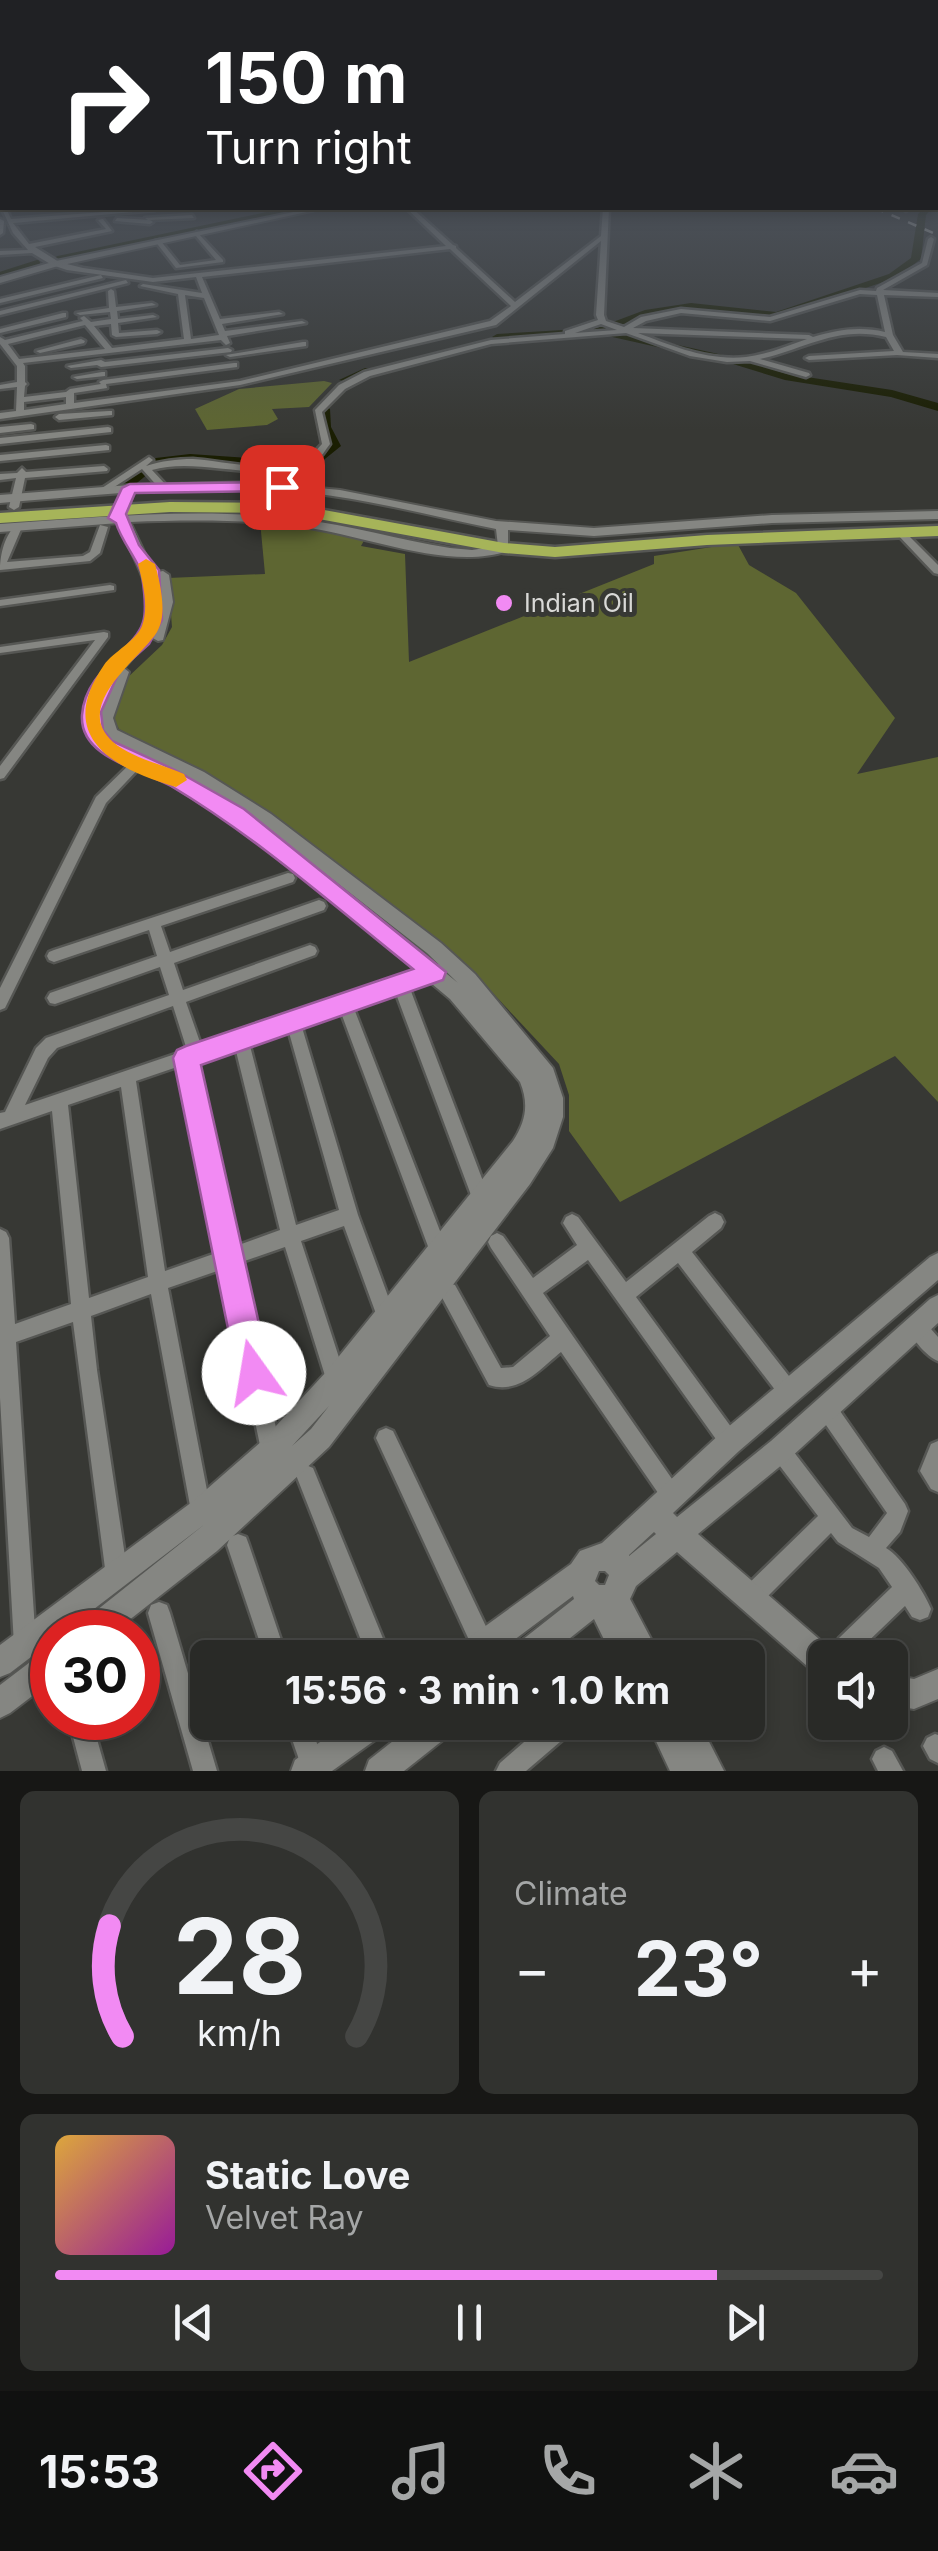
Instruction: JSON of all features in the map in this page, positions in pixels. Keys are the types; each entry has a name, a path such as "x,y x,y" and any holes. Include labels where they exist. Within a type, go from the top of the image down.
{"highway":[{"path":"8,510 101,494 125,508"},
{"path":"8,510 64,519 125,508 218,500 291,500 590,552 707,540 938,531"},
{"path":"218,500 434,541 504,537 588,540 741,526 938,519"}],"street":[{"path":"0,280 51,265"},
{"path":"57,265 142,280 293,265"},
{"path":"472,265 514,306"},
{"path":"0,416 240,383 421,339 476,331 493,324 567,265"},
{"path":"601,265 602,321"},
{"path":"922,272 925,265"},
{"path":"37,268 60,287"},
{"path":"624,330 644,319 680,311 770,319 879,290 938,269"},
{"path":"2,298 111,275"},
{"path":"198,275 240,383"},
{"path":"14,276 32,294"},
{"path":"2,315 127,285 207,296"},
{"path":"97,294 127,285"},
{"path":"127,285 131,323"},
{"path":"150,287 152,325"},
{"path":"879,290 938,296"},
{"path":"879,290 889,335 898,352"},
{"path":"112,291 113,325 118,336 152,325"},
{"path":"181,292 188,342"},
{"path":"70,302 90,326 103,367 109,413 101,494"},
{"path":"80,313 152,305"},
{"path":"38,309 58,329 76,333 88,353 103,367"},
{"path":"240,309 244,319"},
{"path":"801,312 804,336"},
{"path":"218,322 279,314"},
{"path":"2,315 43,355"},
{"path":"0,330 63,315"},
{"path":"732,358 733,316"},
{"path":"101,494 143,462 158,457 289,462 317,447 309,417 344,379 362,370 486,338 574,332 602,321 641,340 748,358 857,327 889,335"},
{"path":"32,323 56,347"},
{"path":"77,377 170,344 302,324"},
{"path":"43,355 90,326 152,325"},
{"path":"45,336 58,329"},
{"path":"218,500 163,487 146,469 172,460 273,469 308,463 326,444 318,412 342,387 367,374 491,342 624,330 820,337"},
{"path":"2,341 76,333"},
{"path":"2,341 19,361 20,413"},
{"path":"170,344 181,391"},
{"path":"70,406 70,390 103,367 303,344"},
{"path":"809,358 898,352 935,356 938,371"},
{"path":"19,361 43,355 88,353"},
{"path":"748,358 806,376"},
{"path":"71,366 176,373 234,365"},
{"path":"0,387 22,384"},
{"path":"21,400 69,394"},
{"path":"0,528 22,475 34,411"},
{"path":"59,418 109,413"},
{"path":"0,430 108,430"},
{"path":"0,441 30,432"},
{"path":"0,458 106,448"},
{"path":"0,477 104,469"},
{"path":"125,508 163,487"},
{"path":"0,1664 201,1511 272,1450 336,1380 530,1135 539,1109 538,1093 443,968 236,814 105,746 92,721 96,696 112,666 143,640 153,620 152,576 131,545 125,508"},
{"path":"119,1610 280,1478 346,1406 522,1176 542,1148 553,1117 546,1075 443,968 265,818 198,776 110,734 105,718 114,685 122,672 157,639 165,615 160,566 141,543 125,508"},
{"path":"8,510 0,566 86,559 95,553 103,527"},
{"path":"900,532 938,571"},
{"path":"0,603 110,588"},
{"path":"0,650 104,636 0,775"},
{"path":"0,1003 102,800 140,762"},
{"path":"54,956 288,878"},
{"path":"55,998 319,906"},
{"path":"153,922 178,998 227,1258 272,1450"},
{"path":"5,1119 46,1047 310,951"},
{"path":"5,1119 400,986 443,968"},
{"path":"400,986 480,1197"},
{"path":"345,1004 438,1249"},
{"path":"294,1021 350,1215 386,1314"},
{"path":"241,1039 290,1236 346,1406"},
{"path":"128,1078 158,1282 201,1511"},
{"path":"60,1101 80,1310 117,1576"},
{"path":"4,1337 350,1215"},
{"path":"572,1222 730,1442"},
{"path":"626,1294 715,1222"},
{"path":"0,1238 26,1646"},
{"path":"498,1242 564,1337 663,1505 676,1534 750,1598 814,1640"},
{"path":"532,1291 590,1247"},
{"path":"679,1250 789,1392"},
{"path":"608,1587 663,1505 730,1442 938,1265"},
{"path":"908,1290 929,1316 938,1351"},
{"path":"448,1292 496,1378 518,1376 564,1337"},
{"path":"544,1640 780,1450 929,1316"},
{"path":"826,1408 898,1511 893,1525 879,1540"},
{"path":"386,1438 469,1640"},
{"path":"780,1450 853,1542 876,1550 887,1560 920,1608"},
{"path":"938,1452 930,1471 938,1482"},
{"path":"306,1475 373,1640"},
{"path":"750,1598 832,1517"},
{"path":"238,1545 270,1640"},
{"path":"489,1640 583,1572 592,1556 637,1640"},
{"path":"608,1587 624,1640"},
{"path":"851,1640 906,1588"},
{"path":"160,1615 205,1771"},
{"path":"0,1703 30,1680"},
{"path":"86,1740 94,1771"},
{"path":"302,1740 309,1769 349,1740"},
{"path":"380,1771 418,1740"},
{"path":"508,1771 545,1740"},
{"path":"671,1740 686,1771"},
{"path":"692,1740 708,1771"}],"green space":[{"path":"332,383 309,407 272,409 278,419 267,425 207,430 195,409 239,389"},
{"path":"260,521 367,535 361,546 405,554 409,662 654,564 654,556 737,543 749,565 796,593 895,718 857,774 938,757 938,1102 895,1056 620,1202 569,1131 569,1095 559,1064 460,958 269,812 119,729 112,715 126,679 162,645 172,627 168,578 265,574"}],"waterway":[{"path":"0,275 32,265"},
{"path":"599,331 649,312 691,306 777,315 892,276 908,265"},
{"path":"497,337 599,331"},
{"path":"599,331 736,361 785,377 892,394 938,407"},
{"path":"345,380 369,370"},
{"path":"315,463 335,446 325,427 324,409"},
{"path":"156,462 190,458 293,465"},
{"path":"127,484 142,473"}],"slow traffic":[{"path":"146,564 154,592 153,620 143,640 112,666 96,696 93,731 105,746 176,780"}],"place":[{"name":"Indian Oil","path":"504,603"}],"route":[{"path":"254,1373 186,1058 434,972 354,912 236,814 168,775 105,746 93,731 92,712 112,666 143,640 153,620 150,570 133,550 122,518 116,518 130,488 282,487"}]}
